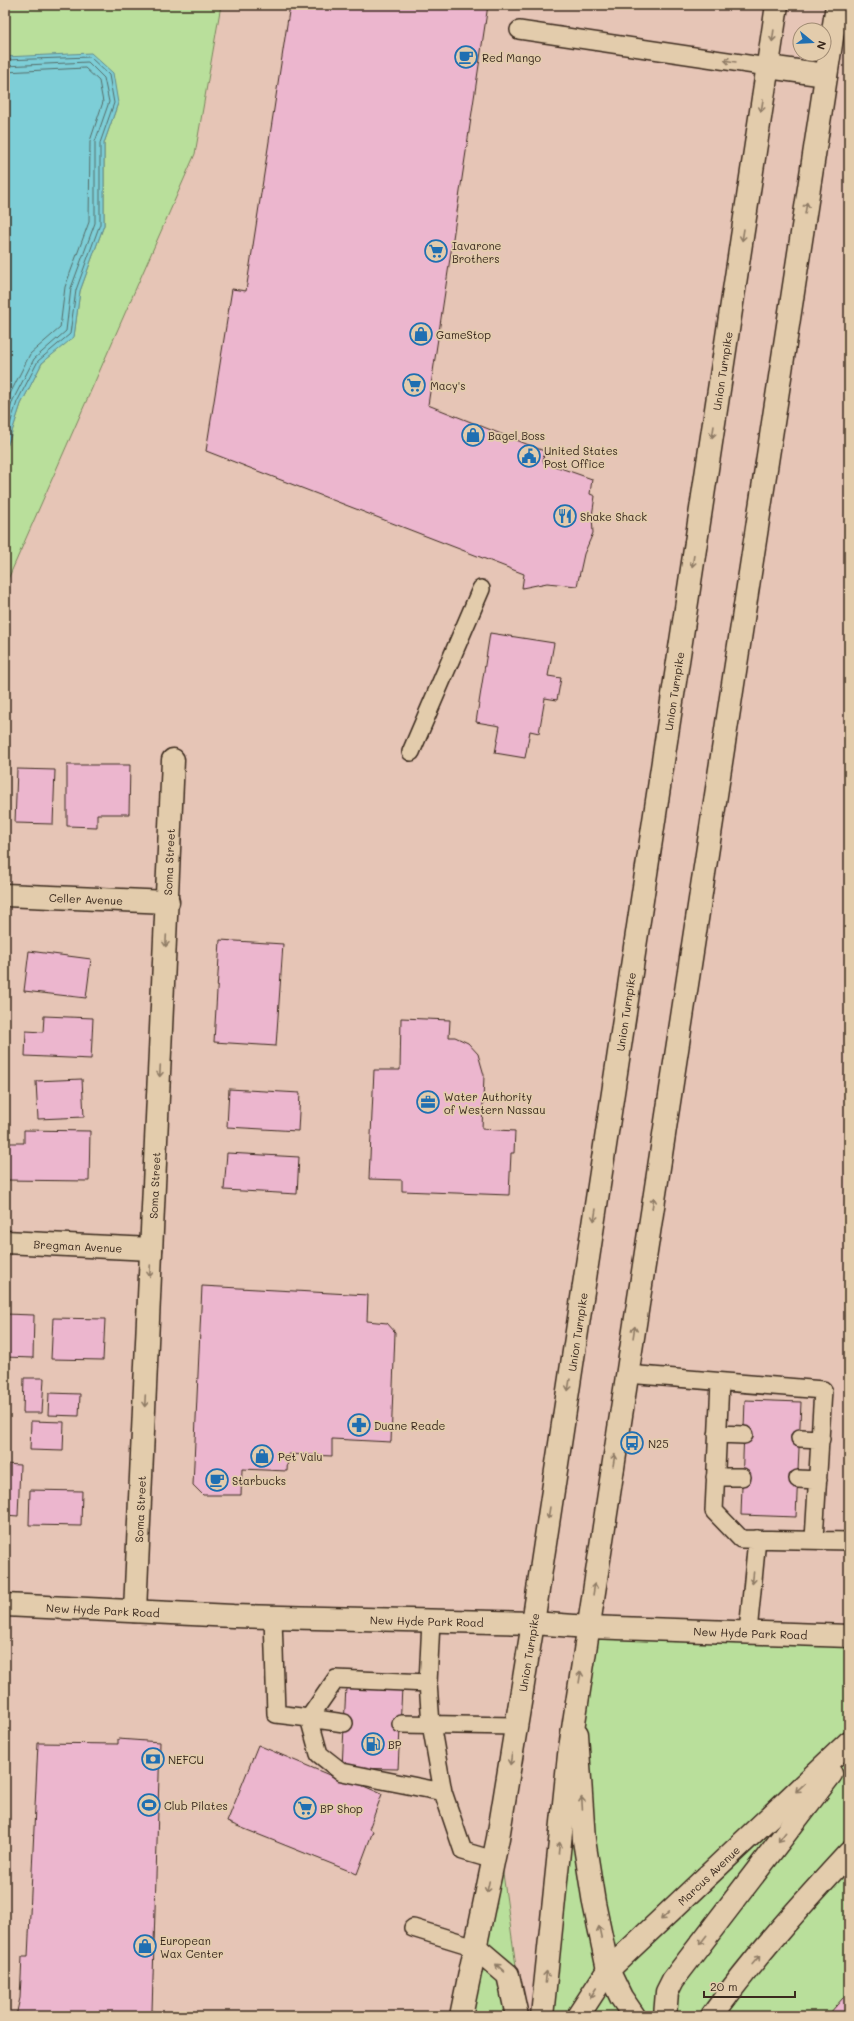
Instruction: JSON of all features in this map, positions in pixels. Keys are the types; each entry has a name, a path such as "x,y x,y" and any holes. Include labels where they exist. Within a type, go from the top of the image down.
{"main road":[{"name":"Union Turnpike","path":"461,2016 494,1860 533,1624 777,5"},
{"path":"542,2016 568,1762 576,1707 837,5"},
{"path":"768,67 826,75"},
{"name":"Soma Street","path":"135,1611 168,902 173,760"},
{"name":"Celler Avenue","path":"5,895 168,902"},
{"name":"Bregman Avenue","path":"5,1242 152,1248"},
{"name":"New Hyde Park Road","path":"5,1605 273,1617 533,1624 849,1636"},
{"path":"576,1707 584,1840 594,1903 608,1970 621,1997 634,2016"},
{"name":"Marcus Avenue","path":"578,2016 608,1970 849,1742"},
{"path":"666,2016 667,1992 673,1980 849,1751"},
{"path":"712,2016 743,1975 807,1898 849,1853"},
{"path":"475,1947 508,1975 517,2016"}],"lane":[{"path":"519,30 768,67"},
{"path":"411,752 481,589"},
{"path":"627,1374 823,1390 814,1539"},
{"path":"720,1382 714,1511 741,1539 814,1539 849,1542"},
{"path":"717,1434 744,1435"},
{"path":"800,1438 821,1439"},
{"path":"715,1477 742,1477"},
{"path":"798,1479 818,1480"},
{"path":"748,1632 757,1539"},
{"path":"273,1617 276,1714 344,1723"},
{"path":"432,1621 428,1683 431,1724 443,1792 463,1851 494,1860"},
{"path":"309,1718 336,1679 428,1683"},
{"path":"309,1718 319,1754 342,1772 443,1792"},
{"path":"401,1724 516,1726"},
{"path":"413,1928 475,1947"}],"green space":[{"path":"5,5 221,5 195,154 5,586 5,453 21,404 42,363 74,336 80,291 104,225 104,143 118,103 9,56 5,57"},
{"path":"588,1627 849,1636 849,2016 541,2016"},
{"path":"498,1838 523,2016 461,2016"}],"water":[{"path":"91,53 113,73 118,103 104,143 104,225 80,291 74,337 42,363 21,404 5,453 5,57"}],"building":[{"path":"290,5 488,5 428,405 544,451 543,462 592,479 590,494 595,496 592,516 593,533 584,554 577,586 547,583 522,588 524,574 206,451 232,289 246,291"},
{"path":"490,633 554,643 548,676 561,678 557,700 545,698 539,733 530,731 525,758 495,753 500,726 476,722"},
{"path":"67,765 130,765 129,814 97,814 97,827 67,826"},
{"path":"17,769 55,770 53,824 15,823"},
{"path":"220,940 283,944 276,1046 214,1042"},
{"path":"29,951 91,959 86,998 24,991"},
{"path":"44,1016 93,1018 91,1059 25,1056 26,1031 43,1032"},
{"name":"Water Authority of Western Nassau","path":"401,1018 450,1020 449,1037 455,1037 468,1043 478,1054 484,1075 482,1129 515,1131 514,1153 511,1153 509,1195 402,1191 402,1180 369,1179 374,1070 400,1070"},
{"path":"82,1079 84,1117 38,1119 36,1081"},
{"path":"229,1089 300,1093 298,1131 227,1127"},
{"path":"24,1130 90,1131 89,1181 5,1180 5,1143 24,1143"},
{"path":"227,1153 299,1157 297,1194 224,1190"},
{"path":"202,1286 368,1295 367,1321 387,1323 395,1332 391,1442 332,1439 332,1456 288,1454 287,1471 242,1469 241,1495 203,1495 193,1485"},
{"path":"5,1314 34,1315 33,1358 5,1357"},
{"path":"53,1318 105,1319 103,1360 51,1359"},
{"path":"24,1378 44,1378 42,1413 23,1413"},
{"path":"49,1393 80,1394 79,1416 48,1415"},
{"path":"745,1400 801,1402 796,1517 741,1515"},
{"path":"31,1421 64,1422 63,1451 30,1450"},
{"path":"5,1464 20,1465 18,1516 5,1515"},
{"path":"30,1490 82,1491 81,1526 29,1525"},
{"path":"346,1686 402,1687 398,1769 342,1768"},
{"path":"118,1739 160,1742 152,2011 180,2016 16,2016 20,1998 22,1957 28,1957 38,1743 118,1744"},
{"name":"BP Shop","path":"258,1745 334,1777 336,1774 382,1794 369,1829 373,1831 357,1874 227,1822"},
{"path":"849,1991 849,2016 832,2016 830,2013"}],"place":[{"name":"Red Mango","path":"466,57"},
{"name":"Iavarone Brothers","path":"436,251"},
{"name":"GameStop","path":"421,334"},
{"name":"Macy's","path":"414,385"},
{"name":"Bagel Boss","path":"473,435"},
{"name":"United States Post Office","path":"529,456"},
{"name":"Shake Shack","path":"565,516"},
{"name":"Water Authority of Western Nassau","path":"428,1102"},
{"name":"Duane Reade","path":"359,1425"},
{"name":"N25","path":"632,1443"},
{"name":"Pet Valu","path":"262,1456"},
{"name":"Starbucks","path":"217,1480"},
{"name":"BP","path":"373,1744"},
{"name":"NEFCU","path":"153,1759"},
{"name":"Club Pilates","path":"149,1805"},
{"name":"BP Shop","path":"305,1808"},
{"name":"European Wax Center","path":"145,1946"}]}
